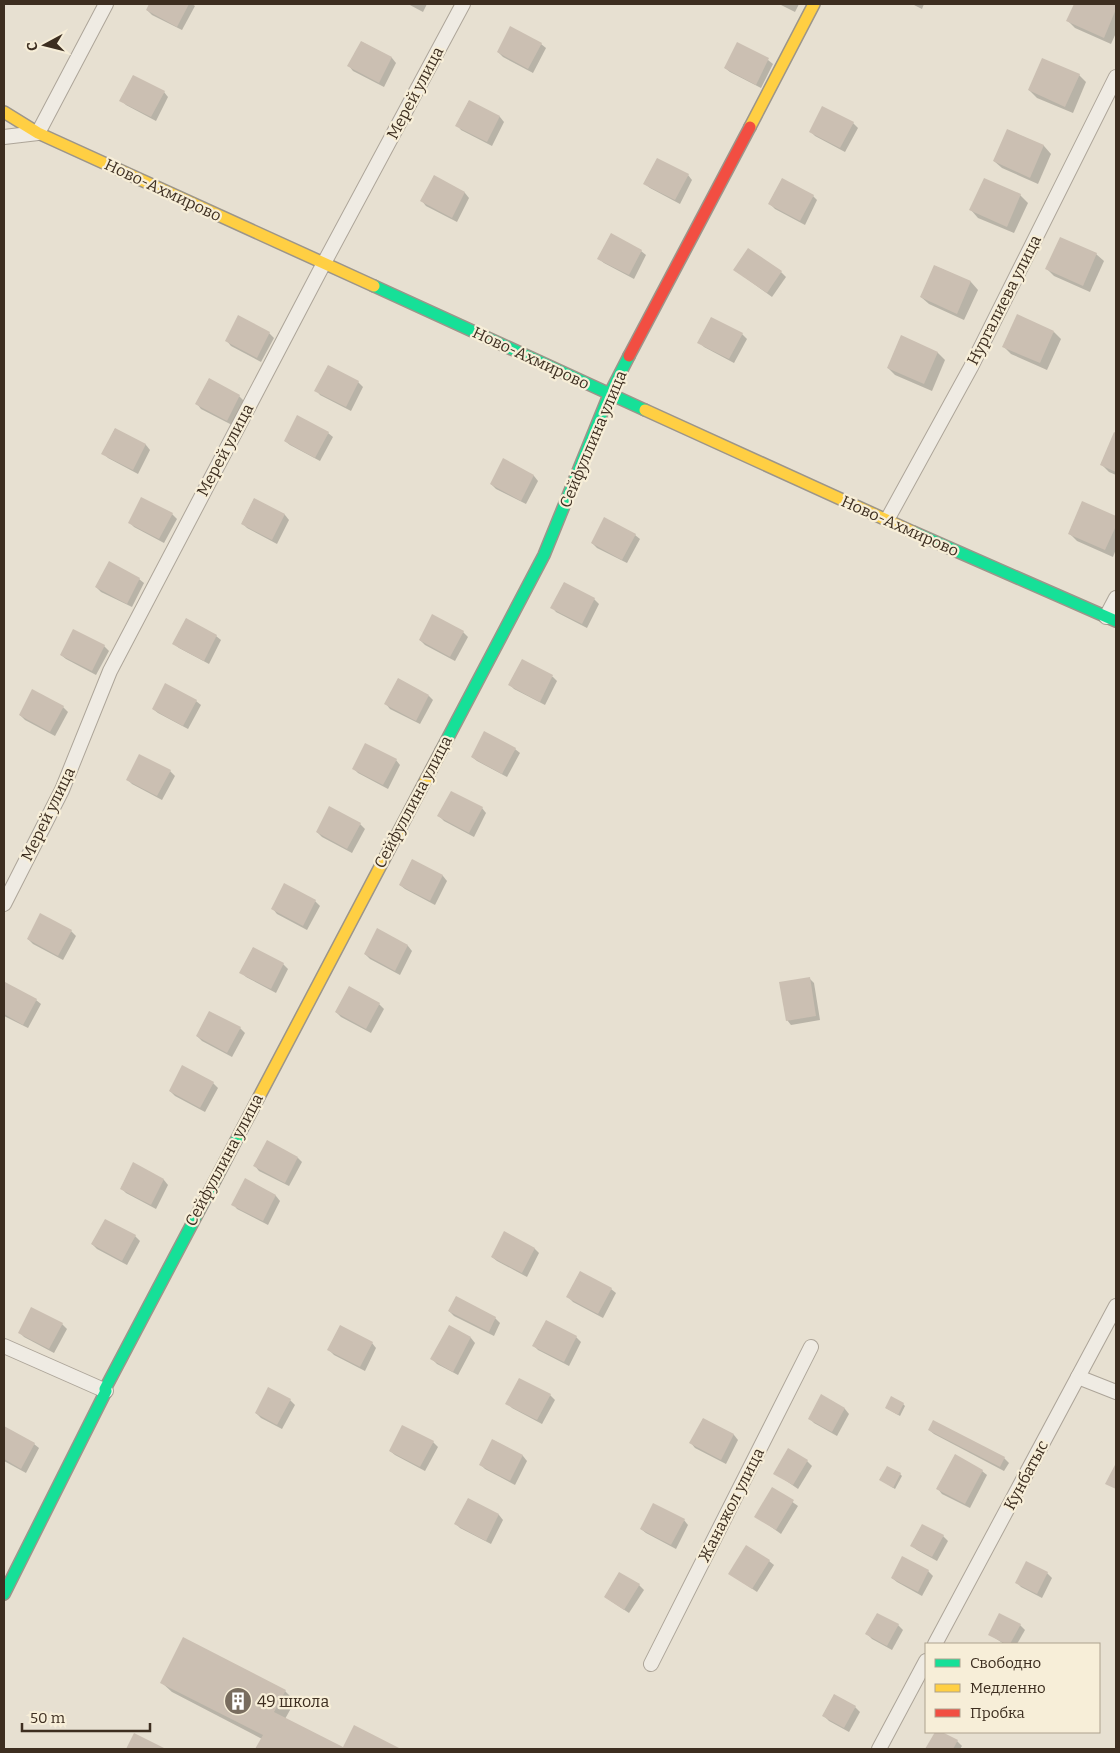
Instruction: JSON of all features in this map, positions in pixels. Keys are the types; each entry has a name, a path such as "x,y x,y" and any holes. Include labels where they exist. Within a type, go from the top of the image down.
{"street":[{"path":"4,137 38,133 106,4"},
{"name":"Мерей улица","path":"4,904 62,790 110,671 324,263 463,4"},
{"name":"Сейфуллина улица","path":"4,1594 106,1391 105,1389 199,1208 544,555 609,394 814,4"},
{"name":"Нургалиева улица","path":"887,520 971,366 1116,77"},
{"name":"Ново-Ахмирово","path":"4,112 38,133 887,520 1111,619"},
{"path":"1111,619 1116,598"},
{"name":"Кунбатыс","path":"936,1643 1116,1306"},
{"path":"4,1346 106,1391"},
{"name":"Жанажол улица","path":"651,1664 811,1347"},
{"path":"1078,1377 1116,1392"},
{"path":"879,1749 925,1663"}],"building":[{"path":"149,4 189,4 177,27 146,10"},
{"path":"1074,4 1116,4 1116,9 1104,38 1066,21"},
{"path":"510,26 542,43 528,69 497,52"},
{"path":"361,41 392,57 379,83 347,66"},
{"path":"737,42 769,58 756,85 724,68"},
{"path":"1042,58 1080,74 1065,107 1028,90"},
{"path":"133,75 165,91 151,117 119,101"},
{"path":"469,100 500,116 487,142 455,126"},
{"path":"822,106 854,122 840,148 809,132"},
{"path":"1007,129 1044,145 1030,178 993,161"},
{"path":"657,158 689,174 675,200 643,184"},
{"path":"434,175 465,192 452,218 420,201"},
{"path":"782,178 814,195 800,221 768,204"},
{"path":"984,178 1021,194 1007,227 969,210"},
{"path":"611,233 642,250 629,275 597,259"},
{"path":"1060,237 1097,253 1083,286 1045,269"},
{"path":"748,248 782,271 767,293 733,270"},
{"path":"934,265 971,281 957,314 920,297"},
{"path":"1017,314 1054,331 1040,363 1002,347"},
{"path":"238,315 270,332 257,358 225,341"},
{"path":"711,317 743,333 729,359 697,343"},
{"path":"901,335 938,352 924,384 887,368"},
{"path":"328,365 359,381 346,407 314,391"},
{"path":"209,378 240,395 227,421 195,404"},
{"path":"297,415 329,432 315,458 284,441"},
{"path":"115,428 146,444 133,470 101,454"},
{"path":"1114,432 1116,433 1116,472 1100,465"},
{"path":"503,458 534,475 521,501 490,484"},
{"path":"141,497 173,513 159,539 128,523"},
{"path":"254,498 285,514 272,540 241,524"},
{"path":"1082,501 1116,516 1116,526 1105,550 1068,534"},
{"path":"604,517 636,534 622,560 591,543"},
{"path":"109,561 140,578 127,604 95,587"},
{"path":"564,582 595,598 582,624 550,608"},
{"path":"432,614 464,631 450,657 419,640"},
{"path":"186,618 217,635 204,661 172,644"},
{"path":"73,629 105,645 92,671 60,655"},
{"path":"522,659 553,675 540,702 508,685"},
{"path":"398,678 429,695 416,721 384,704"},
{"path":"165,683 197,700 183,726 152,709"},
{"path":"32,689 64,706 50,732 19,715"},
{"path":"484,731 516,748 502,774 471,757"},
{"path":"365,743 397,759 383,785 352,769"},
{"path":"139,754 171,770 157,796 126,780"},
{"path":"451,791 483,807 469,833 437,816"},
{"path":"329,806 361,823 347,849 316,832"},
{"path":"412,859 443,875 430,901 399,885"},
{"path":"284,883 316,900 303,926 271,909"},
{"path":"40,913 72,930 58,956 27,939"},
{"path":"377,928 408,945 395,971 364,954"},
{"path":"253,947 284,963 271,989 239,973"},
{"path":"810,977 816,1016 786,1021 779,982"},
{"path":"5,982 37,999 23,1025 4,1014"},
{"path":"349,986 380,1003 366,1029 335,1012"},
{"path":"209,1011 241,1027 227,1053 196,1036"},
{"path":"182,1065 214,1082 200,1108 169,1091"},
{"path":"267,1140 298,1157 285,1183 253,1166"},
{"path":"133,1162 164,1179 151,1205 120,1189"},
{"path":"245,1178 276,1195 263,1221 231,1205"},
{"path":"105,1219 136,1235 122,1261 91,1244"},
{"path":"504,1231 535,1248 522,1273 491,1257"},
{"path":"580,1271 612,1288 598,1314 566,1297"},
{"path":"456,1296 496,1317 489,1332 448,1311"},
{"path":"31,1307 63,1323 49,1349 18,1333"},
{"path":"546,1320 577,1336 564,1362 532,1346"},
{"path":"340,1325 373,1342 360,1367 327,1350"},
{"path":"449,1325 471,1337 453,1372 430,1359"},
{"path":"519,1378 551,1394 537,1420 505,1404"},
{"path":"268,1387 291,1399 277,1425 255,1413"},
{"path":"821,1394 845,1408 832,1432 808,1419"},
{"path":"891,1396 904,1403 898,1415 885,1408"},
{"path":"703,1418 734,1434 721,1460 689,1443"},
{"path":"933,1420 1005,1457 1000,1467 928,1430"},
{"path":"402,1425 434,1441 420,1467 389,1451"},
{"path":"4,1426 35,1443 21,1469 4,1459"},
{"path":"492,1439 523,1455 510,1481 479,1465"},
{"path":"788,1448 808,1460 793,1485 773,1474"},
{"path":"955,1454 983,1470 965,1504 936,1489"},
{"path":"1116,1463 1116,1489 1105,1484"},
{"path":"887,1466 901,1473 893,1488 879,1480"},
{"path":"772,1487 794,1500 776,1530 754,1517"},
{"path":"468,1498 499,1514 486,1541 454,1524"},
{"path":"653,1503 685,1519 671,1545 640,1529"},
{"path":"922,1524 944,1535 932,1557 910,1546"},
{"path":"746,1545 770,1560 752,1589 728,1574"},
{"path":"902,1556 929,1570 918,1592 891,1578"},
{"path":"1026,1561 1048,1572 1037,1594 1015,1583"},
{"path":"619,1572 640,1584 624,1610 604,1597"},
{"path":"877,1613 899,1624 887,1646 865,1634"},
{"path":"999,1613 1021,1624 1011,1643 1004,1643 988,1635"},
{"name":"49 школа","path":"183,1637 286,1690 274,1712 343,1747 354,1725 401,1749 255,1749 263,1735 160,1683"},
{"path":"834,1694 856,1706 844,1728 822,1716"},
{"path":"134,1733 166,1749 126,1749"},
{"path":"934,1733 944,1733 958,1740 953,1749 925,1749"}],"traffic: fast":[{"path":"374,286 645,410"},
{"path":"441,751 544,555 609,395 629,356"},
{"path":"913,532 1116,621"},
{"path":"4,1594 106,1391 105,1389 240,1133"}],"traffic: slow":[{"path":"750,127 814,4"},
{"path":"4,112 38,133 374,286"},
{"path":"645,410 913,532"},
{"path":"240,1133 441,751"}],"traffic: jam":[{"path":"629,356 750,127"}],"place":[{"name":"49 школа","path":"238,1701"}]}
